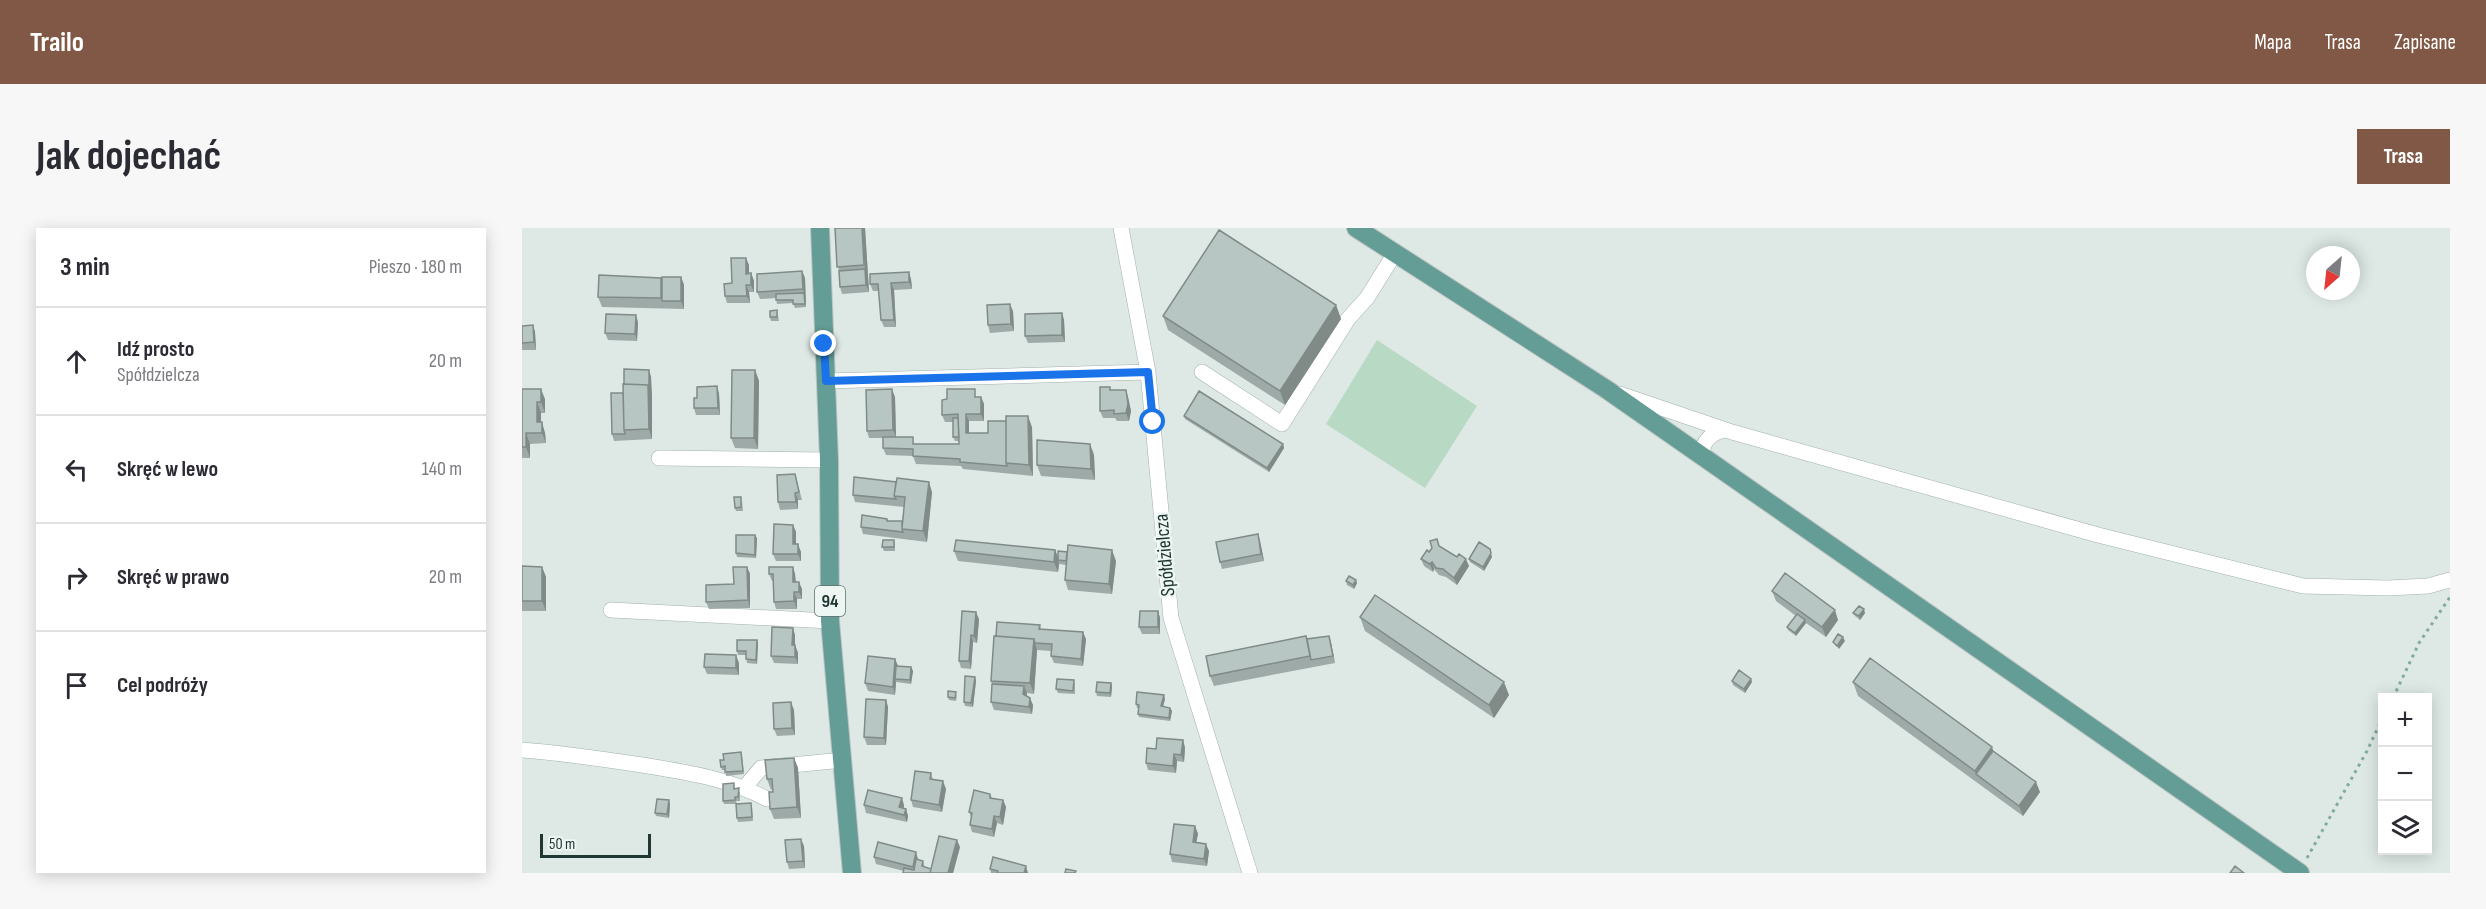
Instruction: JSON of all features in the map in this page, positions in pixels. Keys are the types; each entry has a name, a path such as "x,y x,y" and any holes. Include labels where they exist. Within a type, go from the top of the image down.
{"main road":[{"name":"94","path":"820,228 829,460 830,621 852,873"},
{"path":"1356,228 1606,389 2300,873"}],"street":[{"name":"Spółdzielcza","path":"1121,228 1148,372 1171,618 1250,873"},
{"path":"1202,372 1282,424 1348,320 1367,298 1395,253"},
{"path":"826,381 1148,372"},
{"path":"1606,389 1726,430 2098,535 2303,586 2388,588 2428,586 2450,580"},
{"path":"1702,456 1702,448 1707,439 1714,433 1726,430"},
{"path":"659,458 829,460"},
{"path":"611,610 830,621"},
{"path":"522,750 575,754 678,770 745,787 767,799"},
{"path":"745,787 761,768 843,760"}],"path":[{"path":"2395,693 2420,643 2450,597"},
{"path":"2300,873 2378,728"}],"green space":[{"path":"1377,340 1477,406 1425,488 1326,424"}],"building":[{"path":"835,228 862,228 864,265 837,267"},
{"path":"1219,230 1336,305 1280,391 1163,316"},
{"path":"731,258 746,258 746,274 751,273 751,285 746,285 747,296 725,296 724,284 732,283"},
{"path":"865,269 866,285 840,287 839,271"},
{"path":"802,271 803,289 757,292 757,274"},
{"path":"909,272 909,282 891,283 894,320 881,320 878,284 870,284 870,274"},
{"path":"599,275 661,278 661,298 598,297"},
{"path":"662,277 681,277 681,301 662,301"},
{"path":"804,293 805,304 793,304 793,300 776,300 776,294"},
{"path":"1010,304 1011,324 988,325 987,305"},
{"path":"777,310 777,317 770,317 770,311"},
{"path":"1062,313 1062,335 1025,336 1025,314"},
{"path":"606,314 636,315 635,334 605,333"},
{"path":"533,325 534,342 522,343 522,326"},
{"path":"624,369 649,370 649,388 648,385 624,384"},
{"path":"732,370 755,370 754,438 731,438"},
{"path":"623,384 648,385 649,429 624,430"},
{"path":"717,386 718,408 694,408 697,387"},
{"path":"1100,387 1110,387 1110,390 1126,390 1128,404 1126,413 1114,414 1114,410 1100,411"},
{"path":"522,389 541,389 541,402 537,402 537,422 542,422 542,433 526,433 526,447 522,447"},
{"path":"892,389 893,430 867,431 866,390"},
{"path":"947,389 975,389 975,397 981,397 981,414 966,414 966,433 988,433 988,421 1006,421 1007,466 960,462 960,459 913,456 913,449 883,448 883,437 913,437 913,444 959,444 958,414 942,415 942,400 947,399"},
{"path":"1199,391 1283,444 1267,468 1184,416"},
{"path":"611,393 623,393 625,434 612,434"},
{"path":"1006,416 1028,416 1029,465 1006,463"},
{"path":"953,418 958,418 959,437 953,437"},
{"path":"1037,440 1090,444 1091,469 1037,465"},
{"path":"795,474 799,492 795,493 796,502 778,502 777,475"},
{"path":"854,477 896,482 894,496 896,499 853,495"},
{"path":"897,478 929,482 923,531 902,529 905,497 894,496"},
{"path":"734,497 741,497 741,507 735,508"},
{"path":"862,515 887,519 887,521 902,521 903,532 861,527"},
{"path":"774,524 793,525 793,544 798,544 798,554 773,554"},
{"path":"1258,534 1261,554 1220,562 1216,542"},
{"path":"736,535 755,535 755,555 736,553"},
{"path":"1437,539 1439,546 1457,557 1459,554 1466,559 1454,578 1443,569 1436,568 1432,562 1430,564 1421,559 1427,550 1429,552 1432,548 1430,541"},
{"path":"883,540 894,540 894,547 882,547"},
{"path":"956,540 1055,550 1054,562 954,551"},
{"path":"1479,542 1490,549 1491,553 1483,567 1469,559"},
{"path":"1068,545 1112,550 1109,584 1065,580"},
{"path":"1058,551 1067,552 1066,561 1058,560"},
{"path":"522,566 542,567 542,601 522,601"},
{"path":"733,567 747,567 748,600 706,602 706,585 734,584"},
{"path":"769,567 793,567 793,582 799,582 799,592 794,592 794,601 774,602 773,574 769,574"},
{"path":"1785,573 1835,610 1822,627 1772,591"},
{"path":"1349,576 1356,580 1353,585 1346,581"},
{"path":"1375,595 1504,682 1489,705 1360,617"},
{"path":"1859,606 1864,609 1859,616 1853,613"},
{"path":"962,611 976,612 969,661 959,661"},
{"path":"1140,611 1158,611 1158,627 1139,627"},
{"path":"1797,614 1805,620 1795,633 1787,627"},
{"path":"997,622 1040,625 1039,629 1083,632 1081,659 1051,656 1052,644 1035,643 1034,639 996,636"},
{"path":"772,627 793,628 792,645 795,645 795,657 771,656"},
{"path":"1838,634 1843,637 1837,646 1833,642"},
{"path":"994,636 1034,639 1030,683 991,681"},
{"path":"1306,636 1310,656 1210,676 1206,656"},
{"path":"1329,636 1333,656 1311,660 1307,639"},
{"path":"737,640 757,640 756,660 746,659 746,651 737,651"},
{"path":"705,654 736,655 736,668 704,667"},
{"path":"868,656 895,659 893,687 865,683"},
{"path":"1870,658 1992,747 1975,771 1853,682"},
{"path":"896,666 911,667 910,680 895,679"},
{"path":"1739,670 1751,679 1744,689 1732,681"},
{"path":"965,676 975,677 971,703 964,702"},
{"path":"1057,679 1074,680 1073,691 1056,689"},
{"path":"1097,682 1111,683 1110,693 1096,692"},
{"path":"992,684 1024,686 1023,694 1030,698 1029,707 991,702"},
{"path":"948,691 956,692 955,698 948,697"},
{"path":"1137,692 1164,695 1161,706 1170,708 1169,718 1138,714"},
{"path":"866,699 886,700 884,738 864,737"},
{"path":"791,702 792,728 774,729 773,703"},
{"path":"1157,738 1183,740 1181,755 1174,754 1173,766 1146,763 1147,748 1156,749"},
{"path":"1993,751 2036,782 2019,806 1976,774"},
{"path":"741,752 743,771 725,772 725,766 721,767 720,760 724,760 723,754"},
{"path":"794,758 797,807 770,809 769,792 773,792 772,779 767,779 765,760"},
{"path":"915,771 931,773 930,779 943,781 939,805 911,800"},
{"path":"734,783 734,789 739,788 738,797 735,797 735,800 723,801 723,784"},
{"path":"868,790 902,798 899,807 906,809 904,815 864,805"},
{"path":"974,790 990,794 990,798 1003,800 1000,817 994,816 992,829 970,825 972,813 969,812"},
{"path":"657,799 669,800 667,814 655,813"},
{"path":"751,803 752,817 737,818 736,804"},
{"path":"1174,824 1195,826 1193,842 1206,844 1204,859 1170,854"},
{"path":"939,836 957,840 948,873 930,873"},
{"path":"801,839 803,861 787,862 785,840"},
{"path":"878,842 916,852 913,867 874,857"},
{"path":"993,857 1026,866 1024,873 997,873 998,871 990,869"},
{"path":"916,859 923,861 922,866 931,869 930,873 903,873 904,868 914,870"},
{"path":"2235,866 2244,873 2230,873"},
{"path":"1066,869 1076,871 1065,873"}],"route":[{"path":"824,344 826,381 1148,372 1153,422"}]}
